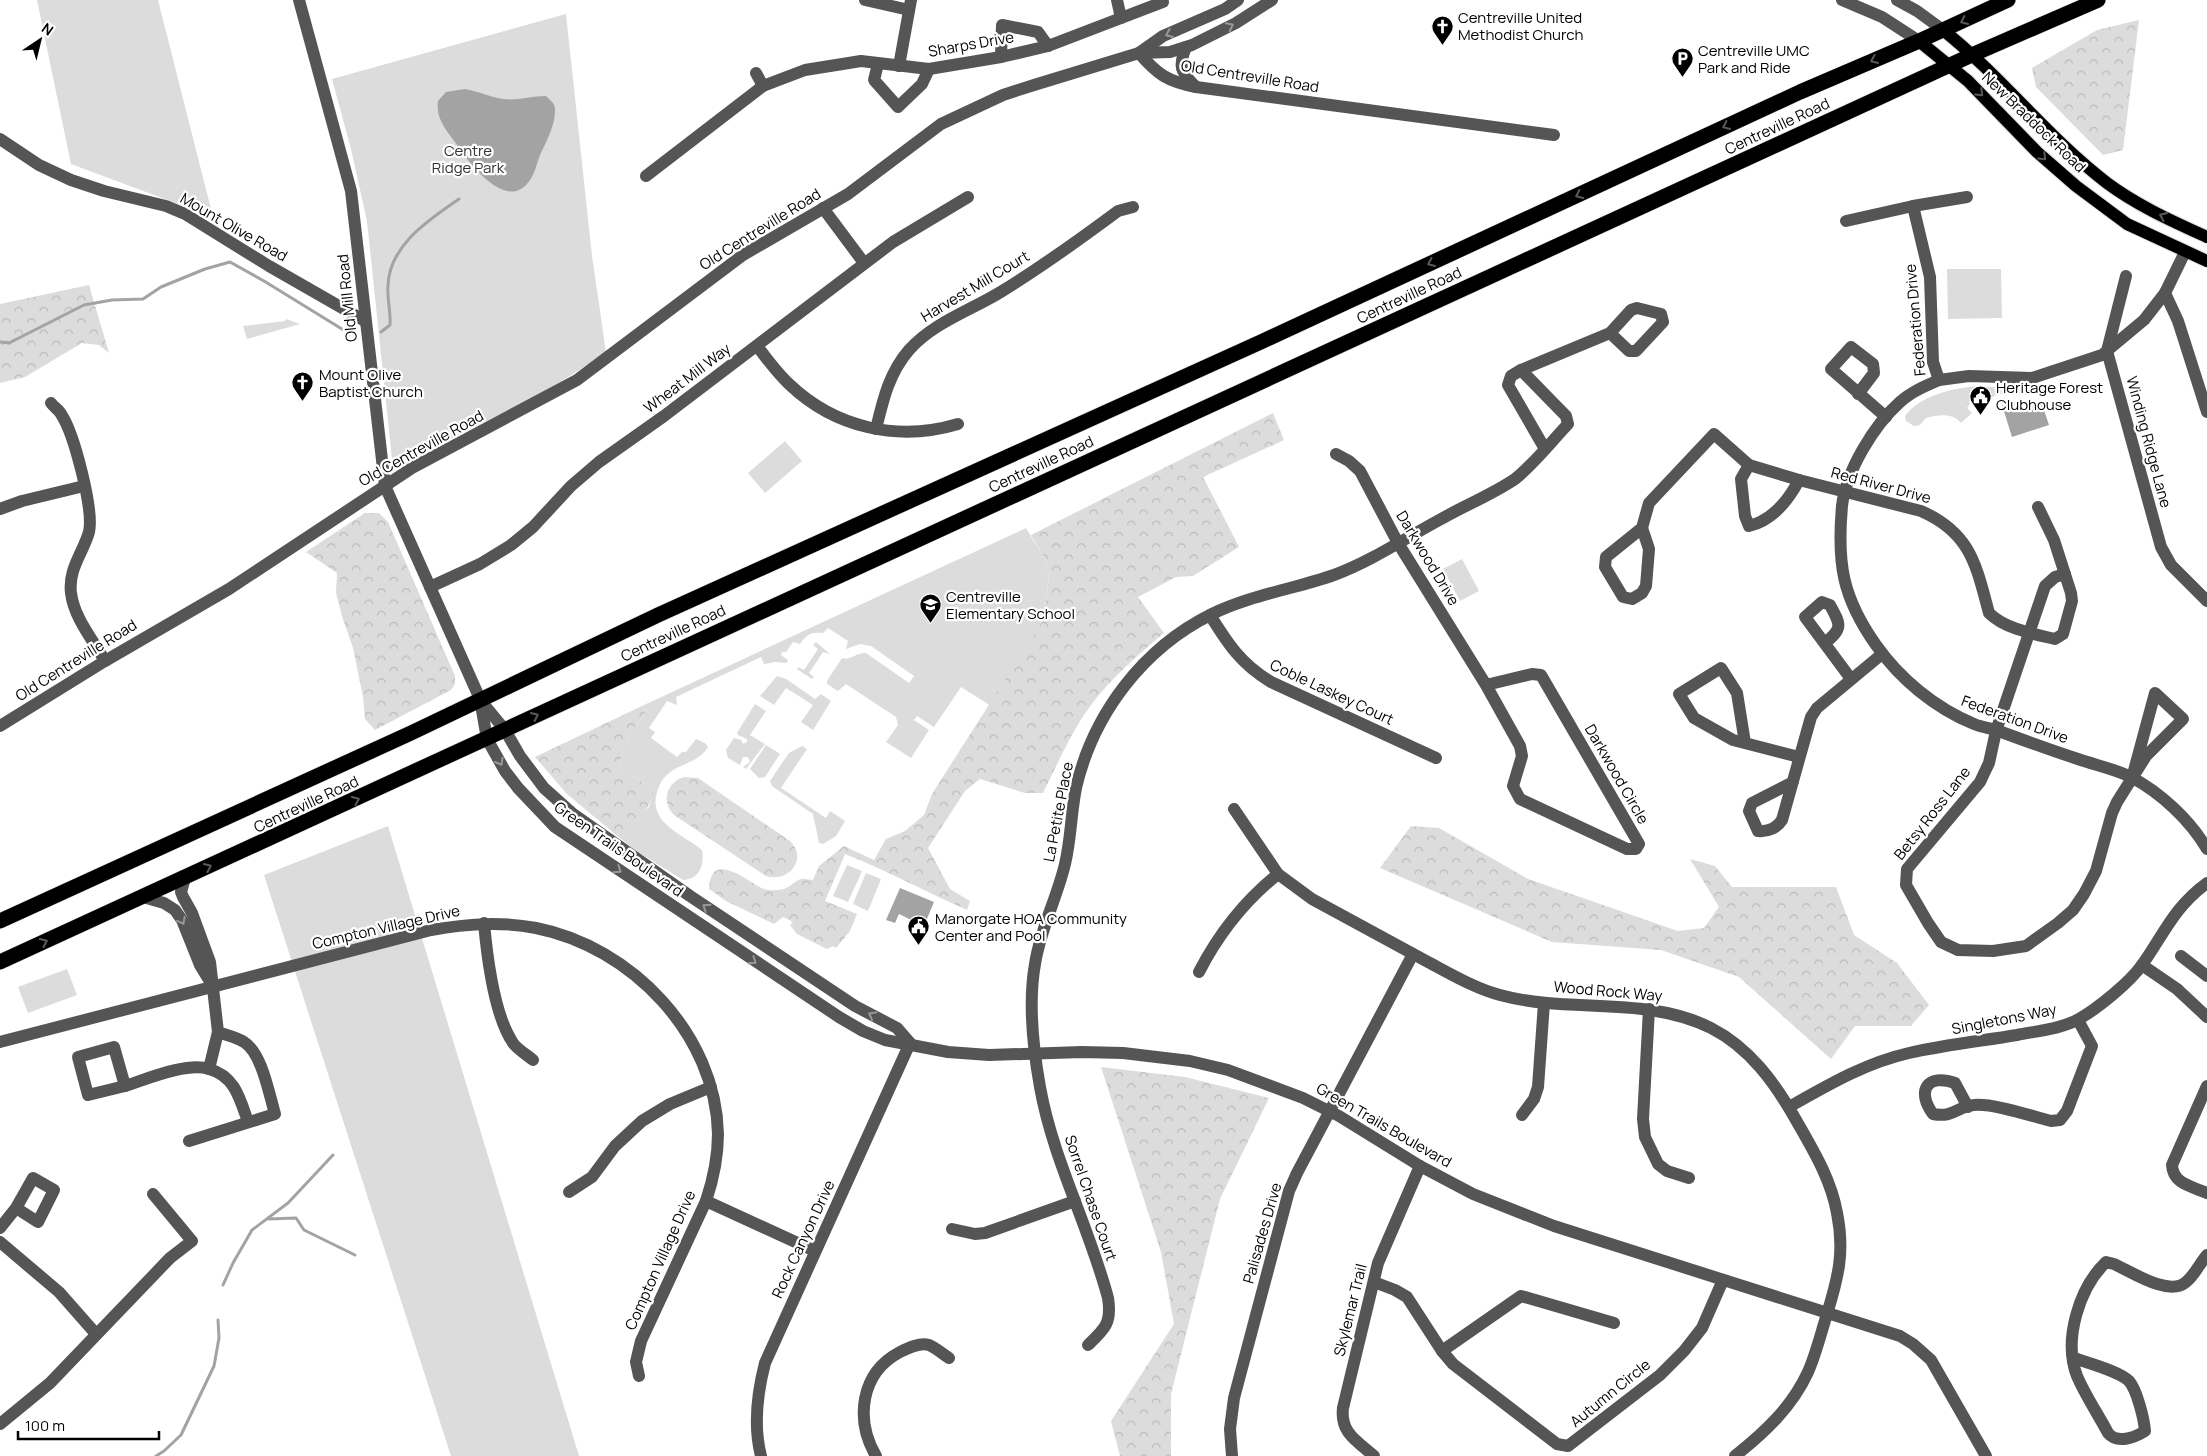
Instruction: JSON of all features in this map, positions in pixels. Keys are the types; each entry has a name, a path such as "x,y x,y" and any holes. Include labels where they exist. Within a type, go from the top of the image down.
{"highway":[{"name":"Centreville Road","path":"0,921 327,772 650,619 1468,247 1800,92 2008,0"},
{"name":"Centreville Road","path":"0,962 1974,54 2098,0"}],"main road":[{"name":"New Braddock Road","path":"1943,30 1974,54 2074,155 2108,183 2146,208 2207,237"},
{"name":"New Braddock Road","path":"1919,41 1951,65 1999,111 2037,152 2076,186 2128,224 2207,261"}],"street":[{"name":"Old Mill Road","path":"299,0 351,191 385,486 480,699"},
{"path":"865,0 910,5 899,66"},
{"path":"1118,0 1121,18"},
{"name":"Sharps Drive","path":"646,176 763,86 805,70 861,61 929,69 1001,57 1048,46 1163,2 1162,0"},
{"path":"1139,53 1163,36 1225,9 1238,0"},
{"path":"1139,53 1170,52 1186,47 1236,23 1272,0"},
{"name":"New Braddock Road","path":"1842,0 1882,17 1919,41"},
{"name":"New Braddock Road","path":"1897,0 1917,10 1943,30"},
{"path":"1001,57 1002,25 1038,32 1048,46"},
{"path":"1186,47 1181,60 1181,69 1196,87"},
{"name":"Old Centreville Road","path":"0,726 105,661 229,589 435,455 577,380 743,255 853,190 928,132 954,117 1011,93 1139,53 1155,72 1170,80 1196,87 1554,135"},
{"path":"878,64 874,80 898,107 922,84 929,69"},
{"path":"756,74 763,86"},
{"name":"Mount Olive Road","path":"0,139 39,165 70,180 104,192 166,206 184,214 268,266 366,321"},
{"name":"Wheat Mill Way","path":"430,587 480,564 511,545 533,527 572,486 600,462 913,228 968,197"},
{"path":"1846,222 1913,206 1967,198"},
{"name":"Federation Drive","path":"1913,206 1930,277 1933,362 1939,380 1912,393 1900,402 1886,417 1866,444 1844,491 1839,542 1842,572 1857,615 1882,654 1900,674 1930,700 1975,725 2132,778 2178,812 2207,849"},
{"name":"Harvest Mill Court","path":"876,429 883,397 890,378 901,360 917,342 938,326 1030,274 1118,211 1133,207"},
{"path":"823,208 864,264"},
{"path":"1939,380 1969,376 2032,378 2102,355 2144,320 2165,293 2185,252"},
{"name":"Winding Ridge Lane","path":"2126,276 2107,351 2161,547 2171,565 2207,601"},
{"path":"2165,293 2178,321 2207,412"},
{"path":"1545,449 1508,385 1511,376 1521,370 1610,333"},
{"path":"757,346 777,372 812,403 845,421 876,429 915,432 958,424"},
{"name":"La Petite Place","path":"1036,1053 1033,992 1035,963 1066,862 1076,790 1089,746 1111,704 1140,667 1177,635 1210,615 1232,605 1338,573 1398,543 1516,478 1568,424 1566,416 1521,370"},
{"path":"1858,394 1886,417"},
{"path":"51,403 61,414 68,429 90,508 90,523 86,540 73,569 71,593 74,607 105,661"},
{"name":"Red River Drive","path":"1642,528 1649,503 1714,434 1749,465 1799,480 1921,511 1933,516 1960,537 1966,545 1976,564 1989,613 1995,619 2029,632 2055,639 2063,634 2072,601 2054,540 2038,507"},
{"name":"Darkwood Drive","path":"1336,454 1349,461 1360,471 1398,543 1486,685"},
{"path":"1749,465 1741,479 1745,516 1749,526 1761,523 1785,504 1799,480"},
{"path":"0,508 84,486"},
{"path":"1642,528 1649,549 1646,586 1642,593 1632,598 1623,597 1605,567 1606,557 1642,528"},
{"name":"Betsy Ross Lane","path":"2065,574 2055,577 2045,586 1996,731 1988,764 1980,782 1907,869 1906,884 1941,942 1958,950 1993,952 2026,946 2073,910 2092,882 2112,813 2132,778"},
{"name":"Coble Laskey Court","path":"1210,615 1234,653 1257,674 1436,758"},
{"path":"1824,643 1851,679"},
{"path":"1792,782 1811,717 1817,708 1882,654"},
{"path":"1745,743 1737,693 1721,668 1679,694 1694,718 1734,740 1745,743 1799,757"},
{"name":"Darkwood Circle","path":"1532,674 1541,675 1639,844 1636,850 1627,849 1520,799 1514,786 1522,756 1520,746 1486,685 1532,674"},
{"path":"2155,694 2183,719 2158,742 2132,778 2155,694"},
{"name":"Green Trails Boulevard","path":"480,699 505,730 520,756 544,788 573,814 682,891 855,1006 897,1028 910,1043"},
{"name":"Green Trails Boulevard","path":"480,699 487,739 505,771 518,788 555,827 839,1017 884,1040 910,1043 964,1054 1122,1053 1190,1061 1259,1080 1329,1111 1420,1166 1509,1209 1900,1336 1925,1353 1936,1368 1986,1456"},
{"name":"Wood Rock Way","path":"1234,810 1278,874 1312,899 1484,990 1510,998 1544,1003 1649,1009 1692,1020 1731,1040 1763,1070 1789,1107 1828,1181 1838,1214 1840,1263 1836,1286 1815,1353 1796,1394 1769,1427 1735,1456"},
{"path":"1199,972 1234,915 1253,895 1278,874"},
{"path":"185,878 182,892 210,962 218,1032 209,1068"},
{"name":"Singletons Way","path":"1789,1107 1850,1073 1883,1059 1911,1052 2048,1030 2078,1020 2115,992 2142,965 2166,926 2180,908 2207,883"},
{"path":"142,897 164,903 175,910 182,920 200,965 212,986"},
{"path":"484,923 492,984 501,1016 514,1044 533,1060"},
{"name":"Compton Village Drive","path":"0,1042 431,930 464,924 519,925 558,933 595,949 629,970 658,996 682,1027 704,1066 716,1116 718,1140 716,1160 706,1201 641,1341 636,1362 639,1376"},
{"name":"Palisades Drive","path":"1232,1456 1230,1429 1234,1398 1283,1208 1297,1173 1413,954"},
{"path":"2181,956 2207,976"},
{"path":"2142,965 2177,989 2207,1017"},
{"path":"1522,1115 1534,1100 1538,1087 1544,1003"},
{"path":"1649,1009 1643,1119 1645,1137 1658,1164 1667,1171 1689,1178"},
{"path":"1968,1107 1973,1104 1989,1106 2051,1121 2060,1120 2067,1111 2092,1046 2078,1020"},
{"path":"189,1141 275,1114 258,1058 243,1041 218,1032"},
{"name":"Rock Canyon Drive","path":"761,1456 756,1417 760,1383 765,1363 910,1043"},
{"name":"Sorrel Chase Court","path":"1036,1053 1046,1116 1106,1289 1109,1306 1106,1329 1088,1345"},
{"path":"125,1086 188,1068 209,1068 223,1074 233,1084 238,1092 248,1122"},
{"path":"2207,1086 2172,1165 2172,1174 2176,1180 2207,1193"},
{"path":"569,1192 592,1177 616,1146 642,1122 670,1104 710,1087"},
{"name":"Skylemar Trail","path":"1374,1456 1347,1432 1342,1419 1378,1263 1420,1166"},
{"path":"0,1424 50,1383 170,1258 192,1241 153,1194"},
{"path":"706,1201 815,1251"},
{"path":"952,1229 975,1234 985,1232 1075,1201"},
{"path":"0,1228 16,1208"},
{"path":"0,1242 25,1261 59,1292 96,1334"},
{"path":"2074,1358 2100,1367 2129,1381 2135,1391 2145,1431 2119,1440 2113,1438 2076,1375 2074,1358 2072,1338 2073,1322 2088,1288 2099,1269 2106,1262 2164,1287 2178,1287 2186,1282 2207,1255"},
{"name":"Autumn Circle","path":"1374,1282 1407,1297 1442,1351 1453,1364 1557,1444 1568,1446 1660,1375 1684,1351 1702,1328 1723,1280"},
{"path":"1442,1351 1521,1296 1614,1323"},
{"path":"876,1456 867,1438 863,1420 865,1395 875,1374 890,1358 916,1345 930,1346 949,1358"}],"green space":[{"path":"37,0 158,0 213,217 71,164"},
{"name":"Centre Ridge Park","path":"566,14 592,256 606,352 582,369 531,398 399,464 392,459 367,221 351,149 332,79"},
{"path":"2139,20 2123,150 2103,155 2036,87 2032,68 2097,30"},
{"path":"1947,269 2001,269 2002,318 1948,319"},
{"path":"89,285 109,353 99,345 82,343 25,377 0,383 0,304"},
{"path":"286,319 300,324 247,339 243,326 285,321"},
{"path":"1978,386 2023,389 2049,387 2050,392 2026,395 1999,394 1990,398 1986,393 1979,399 1976,397 1969,402 1970,404 1967,408 1972,413 1961,423 1953,417 1945,415 1926,418 1920,425 1914,426 1906,421 1905,416 1911,409 1928,398 1948,391"},
{"path":"1273,413 1284,440 1203,477 1239,547 1193,576 1176,577 1138,597 1164,633 1116,676 1091,705 1071,737 1043,793 1025,793 980,779 965,791 928,848 950,889 970,901 967,910 845,854 825,901 857,914 850,931 836,948 833,946 827,949 797,934 790,925 793,922 783,917 774,924 726,901 709,889 711,878 715,871 721,869 737,873 765,889 785,889 801,879 813,880 819,866 844,846 874,860 886,839 905,831 924,815 932,794 1043,620 1049,577 1046,561 1031,535"},
{"path":"785,441 802,461 765,493 748,473"},
{"path":"365,513 379,513 388,522 455,676 455,684 451,690 375,730 365,719 363,697 353,648 336,593 337,573 306,552"},
{"path":"1026,528 1046,561 1049,577 1043,620 991,706 961,687 934,727 917,716 914,720 929,730 911,758 886,742 898,725 896,717 846,684 838,691 827,684 827,681 842,658 845,659 863,653 866,653 909,683 914,676 871,646 860,644 846,649 848,641 828,628 823,633 810,634 800,644 793,642 786,652 782,652 781,655 788,660 787,663 775,662 764,664 761,657 676,697 677,705 667,701 649,728 655,732 651,738 677,757 682,752 686,752 696,739 705,743 708,747 695,759 672,771 665,777 656,797 657,811 664,822 702,850 703,861 700,871 693,877 683,880 638,852 616,835 649,807 654,788 631,776 625,776 619,770 627,740 645,714 644,705"},
{"path":"1462,559 1479,591 1460,601 1443,569"},
{"path":"816,642 830,654 823,652 809,673 814,677 812,679 797,669 798,667 804,670 818,649 813,645"},
{"path":"777,676 786,679 815,699 821,694 831,701 813,730 801,722 813,705 786,688 774,705 760,696"},
{"path":"755,704 766,711 750,735 765,744 746,769 743,767 750,762 748,757 743,757 740,765 728,758 726,750 734,738 741,740 743,744 747,742 747,739 737,733"},
{"path":"644,705 645,714 627,740 619,770 625,776 631,776 654,788 649,804 641,815 616,835 567,794 535,757"},
{"path":"766,745 780,754 765,777 759,778 750,769"},
{"path":"802,746 807,749 781,788 826,818 830,811 845,821 836,836 823,844 819,843 813,814 772,786 770,781 789,753"},
{"path":"684,777 698,778 790,841 797,855 793,868 782,876 766,876 674,815 668,804 667,793 673,784"},
{"path":"388,826 579,1456 451,1456 264,875"},
{"path":"1411,826 1439,828 1528,879 1678,931 1704,928 1719,907 1690,859 1715,866 1732,887 1836,887 1854,935 1897,963 1929,1005 1911,1026 1855,1026 1831,1059 1739,977 1661,950 1552,942 1380,868"},
{"path":"847,865 862,871 848,902 833,896"},
{"path":"866,873 881,879 868,911 853,904"},
{"path":"67,969 77,995 28,1013 18,987"},
{"path":"1101,1067 1185,1077 1269,1098 1220,1199 1171,1394 1171,1456 1120,1456 1111,1421 1174,1324 1161,1252"}],"shaded area":[{"path":"465,89 503,99 546,96 554,104 555,117 550,134 532,177 521,189 511,192 501,189 490,182 471,163 443,125 438,114 438,101 446,92"},
{"path":"2016,401 2018,409 2041,401 2049,425 2012,437 2002,405"},
{"path":"900,888 934,902 924,926 899,914 895,923 886,920"}],"waterway":[{"path":"381,332 390,325 388,286 390,271 395,258 413,235 459,199"},
{"path":"0,342 9,343 84,305 112,300 143,299 161,287 205,269 230,262 350,334"},
{"path":"223,1285 252,1230 288,1203 333,1155"},
{"path":"268,1219 296,1218 304,1230 355,1255"},
{"path":"156,1456 181,1435 214,1366 219,1338 218,1320"}],"place":[{"name":"Centreville United Methodist Church","path":"1442,45"},
{"name":"Centreville UMC Park and Ride","path":"1682,78"},
{"name":"Mount Olive Baptist Church","path":"303,402"},
{"name":"Heritage Forest Clubhouse","path":"1980,415"},
{"name":"Centreville Elementary School","path":"930,624"},
{"name":"Manorgate HOA Community Center and Pool","path":"919,946"}]}
